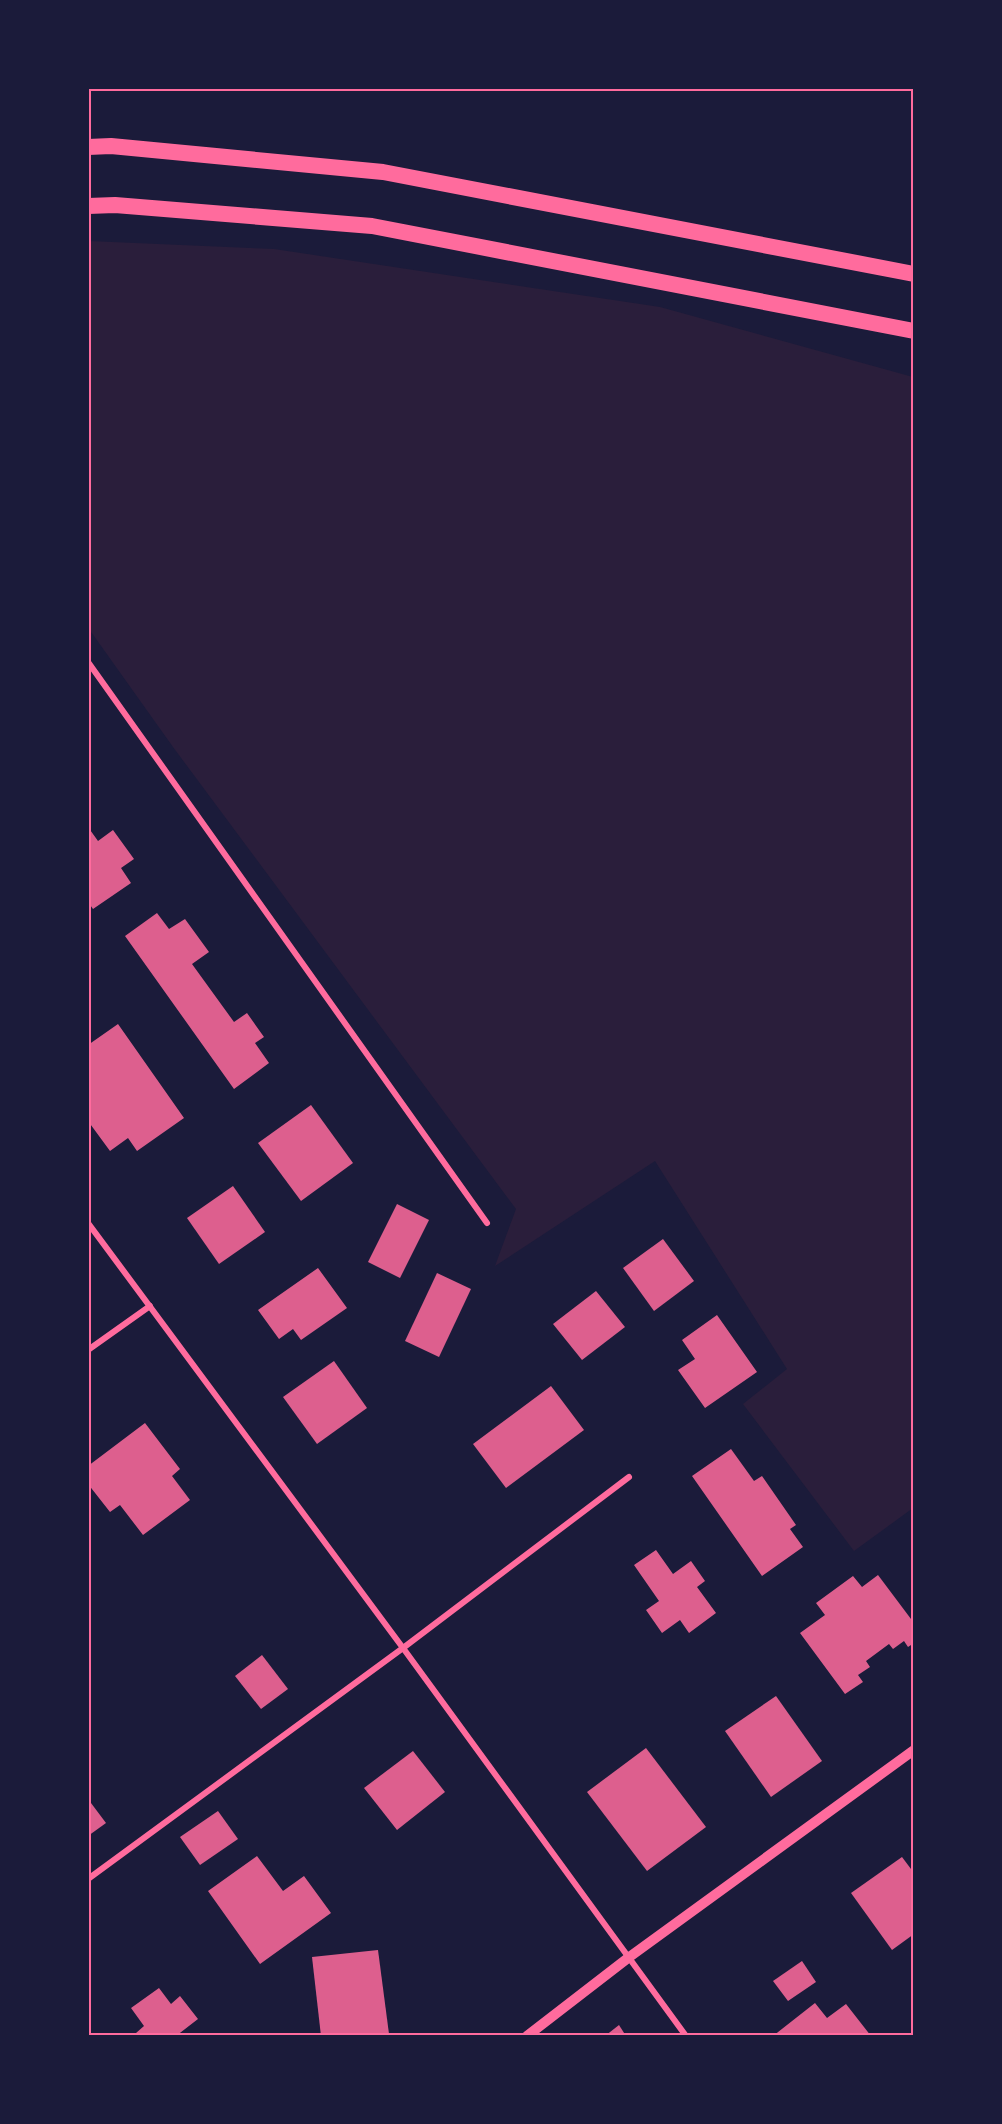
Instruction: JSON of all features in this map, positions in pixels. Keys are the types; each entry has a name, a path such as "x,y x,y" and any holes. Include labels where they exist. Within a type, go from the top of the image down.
{"highway":[{"path":"88,147 111,146 383,172 914,274"},
{"path":"88,206 115,204 372,226 914,331"}],"street":[{"path":"88,662 487,1223"},
{"path":"88,1223 403,1648 686,2036"},
{"path":"88,1350 150,1306"},
{"path":"88,1879 403,1648 629,1477"},
{"path":"527,2036 628,1958 914,1750"}],"shaded area":[{"path":"89,241 274,249 660,307 913,377 913,1508 854,1551 743,1404 787,1369 655,1161 495,1266 516,1209 173,747 89,629"}],"building":[{"path":"88,827 98,841 113,830 134,859 121,868 131,883 93,909 88,902"},
{"path":"157,913 169,929 185,919 209,952 192,964 234,1022 247,1013 264,1037 255,1043 269,1063 234,1089 125,936"},
{"path":"118,1024 184,1118 137,1151 128,1138 110,1151 88,1121 88,1045"},
{"path":"311,1105 353,1163 301,1201 258,1143"},
{"path":"233,1186 265,1232 219,1264 187,1218"},
{"path":"397,1204 429,1220 400,1278 368,1262"},
{"path":"663,1239 694,1281 654,1311 623,1268"},
{"path":"318,1268 347,1308 301,1340 293,1329 279,1339 258,1310"},
{"path":"437,1273 471,1289 439,1357 405,1341"},
{"path":"596,1291 625,1327 582,1360 553,1324"},
{"path":"717,1315 757,1372 705,1408 678,1370 695,1359 682,1340"},
{"path":"334,1361 367,1408 317,1444 283,1397"},
{"path":"551,1386 584,1430 506,1488 473,1444"},
{"path":"145,1423 180,1469 172,1476 190,1500 143,1535 120,1505 110,1512 88,1484 88,1466"},
{"path":"731,1449 754,1481 762,1476 796,1525 790,1529 803,1547 762,1576 692,1476"},
{"path":"656,1550 673,1574 691,1561 705,1581 697,1587 716,1613 689,1633 680,1620 662,1633 646,1610 659,1601 634,1565"},
{"path":"878,1575 914,1623 914,1643 908,1647 904,1641 893,1649 889,1644 866,1661 870,1667 858,1675 863,1682 845,1694 800,1633 825,1615 816,1603 853,1576 862,1587"},
{"path":"262,1655 288,1689 261,1709 235,1676"},
{"path":"776,1696 822,1761 771,1797 725,1731"},
{"path":"646,1748 706,1827 647,1871 587,1792"},
{"path":"413,1751 445,1792 397,1830 364,1788"},
{"path":"88,1799 106,1823 88,1836"},
{"path":"218,1811 238,1839 200,1865 180,1837"},
{"path":"257,1856 283,1891 304,1876 331,1913 260,1964 208,1891"},
{"path":"902,1857 914,1873 914,1934 892,1950 851,1893"},
{"path":"378,1950 389,2034 321,2036 312,1957"},
{"path":"802,1961 816,1982 788,2001 773,1981"},
{"path":"159,1988 171,2004 180,1996 198,2019 176,2036 138,2036 136,2033 144,2026 131,2008"},
{"path":"815,2003 827,2018 846,2004 871,2036 773,2036"},
{"path":"619,2025 626,2036 605,2036"}]}
